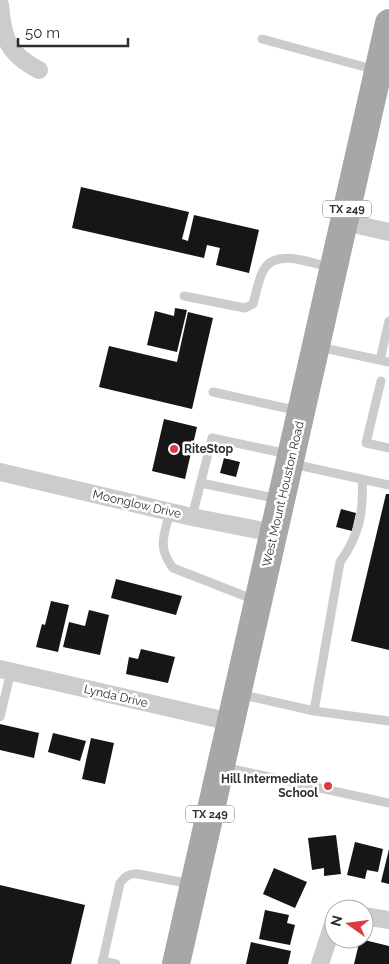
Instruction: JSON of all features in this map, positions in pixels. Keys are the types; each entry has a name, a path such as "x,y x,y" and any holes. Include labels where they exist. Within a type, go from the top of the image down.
{"main road":[{"name":"West Mount Houston Road","path":"176,964 389,27"}],"street":[{"path":"0,5 4,32 11,50 24,62 39,70"},
{"path":"344,222 389,232"},
{"name":"Moonglow Drive","path":"0,472 192,517 274,533"},
{"name":"Lynda Drive","path":"5,670 231,722"},
{"path":"374,918 389,920"},
{"path":"320,964 325,949"}],"lane":[{"path":"262,39 378,71"},
{"path":"184,296 245,308 253,304 263,270 272,260 286,258 334,268"},
{"path":"316,347 384,361 389,321"},
{"path":"380,381 366,443 389,448"},
{"path":"213,392 302,411"},
{"path":"192,517 212,438 389,485"},
{"path":"314,711 340,562 354,544 363,504 362,479"},
{"path":"201,483 282,499"},
{"path":"170,512 162,544 165,558 173,568 258,601"},
{"path":"0,717 5,670"},
{"path":"238,694 314,711 389,721"},
{"path":"221,766 389,803"},
{"path":"116,964 102,962 120,883 124,878 132,873 194,885"}],"building":[{"path":"81,187 189,212 182,239 188,241 194,215 259,230 249,273 216,265 220,248 207,245 204,258 72,228"},
{"path":"175,308 187,310 177,352 147,345 155,311 174,316"},
{"path":"188,312 213,318 192,409 99,387 109,346 177,362"},
{"name":"RiteStop","path":"164,419 197,427 185,479 152,471"},
{"name":"RiteStop","path":"224,458 240,462 236,477 220,473"},
{"path":"386,494 389,494 389,650 351,641"},
{"path":"341,509 356,513 352,531 336,527"},
{"path":"116,579 182,596 176,615 111,598"},
{"path":"51,601 69,605 58,652 36,647 42,624 45,625"},
{"path":"89,610 109,615 100,655 63,647 69,622 85,626"},
{"path":"141,649 175,657 168,683 126,674 129,657 138,659"},
{"path":"0,724 39,733 34,758 0,750"},
{"path":"53,733 86,741 80,761 48,752"},
{"path":"91,738 114,743 105,784 82,779"},
{"path":"336,835 341,874 324,876 324,868 312,870 308,838"},
{"path":"355,842 383,849 378,872 367,870 365,879 347,875"},
{"path":"389,849 389,884 381,882"},
{"path":"274,868 307,882 295,908 263,894"},
{"path":"0,885 85,905 71,964 0,964"},
{"path":"265,910 289,915 287,923 295,925 290,945 259,939"},
{"path":"251,942 291,951 288,964 246,964"},
{"path":"374,942 389,946 389,964 354,964 358,949 374,949"}],"place":[{"name":"RiteStop","path":"174,449"},
{"name":"Hill Intermediate School","path":"328,786"}]}
